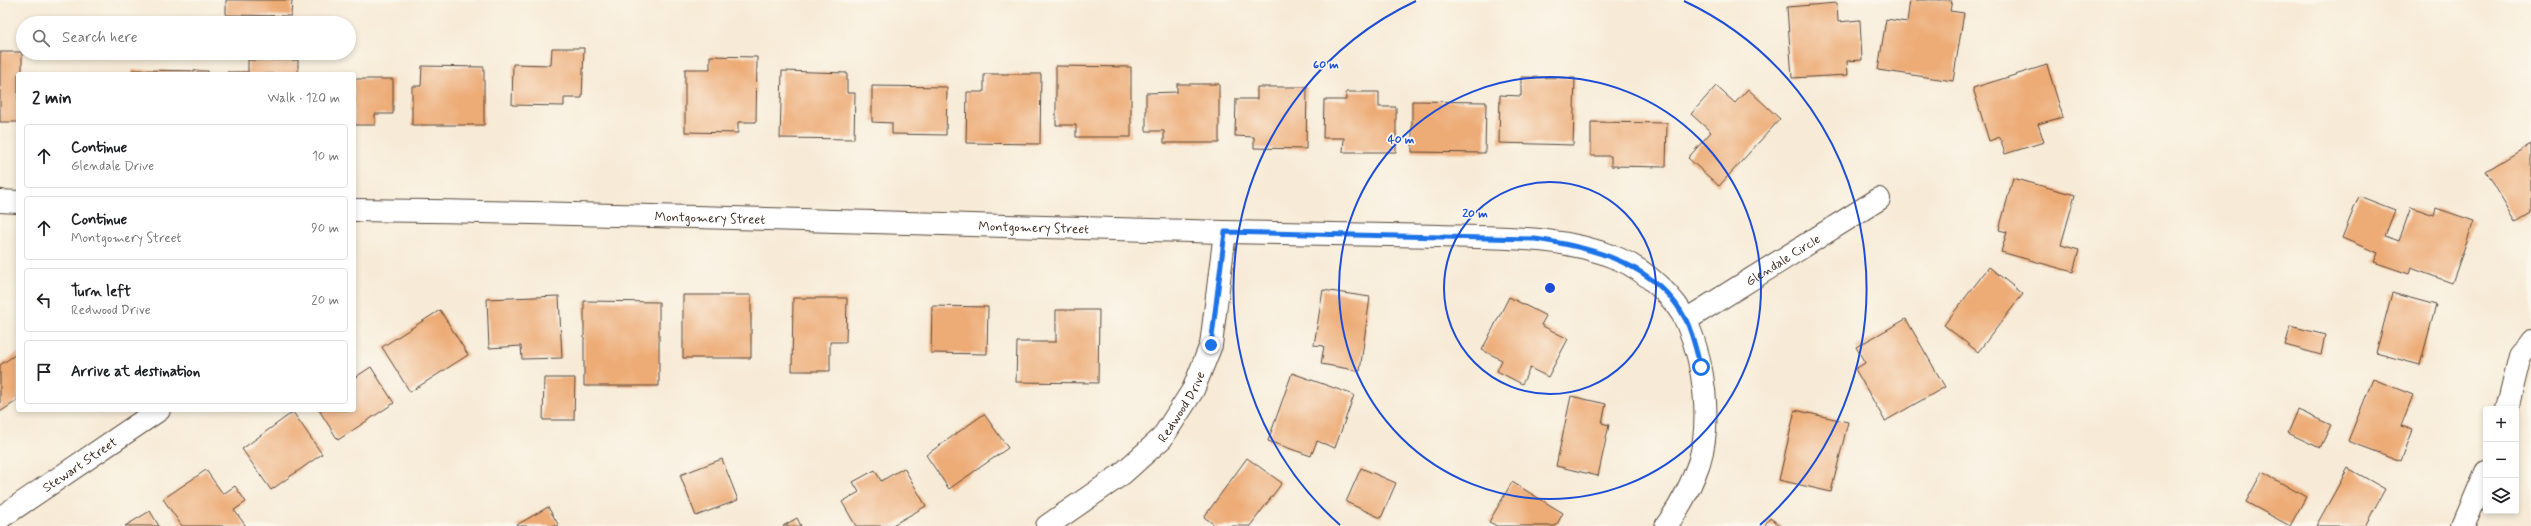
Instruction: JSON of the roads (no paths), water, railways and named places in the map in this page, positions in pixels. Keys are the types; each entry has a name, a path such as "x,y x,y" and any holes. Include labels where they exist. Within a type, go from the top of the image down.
{"street":[{"name":"Glendale Circle","path":"1686,320 1879,199"},
{"path":"0,201 16,202"},
{"name":"Montgomery Street","path":"356,210 542,212 1225,232 1535,239 1577,245 1623,260 1645,276 1670,298 1686,320 1701,367 1705,414 1700,460 1681,505 1666,526"},
{"name":"Redwood Drive","path":"1047,526 1122,474 1162,438 1193,390 1211,345 1225,232"},
{"path":"2508,406 2520,356 2531,341"},
{"name":"Stewart Street","path":"0,518 156,412"},
{"path":"2463,526 2483,478"}]}
